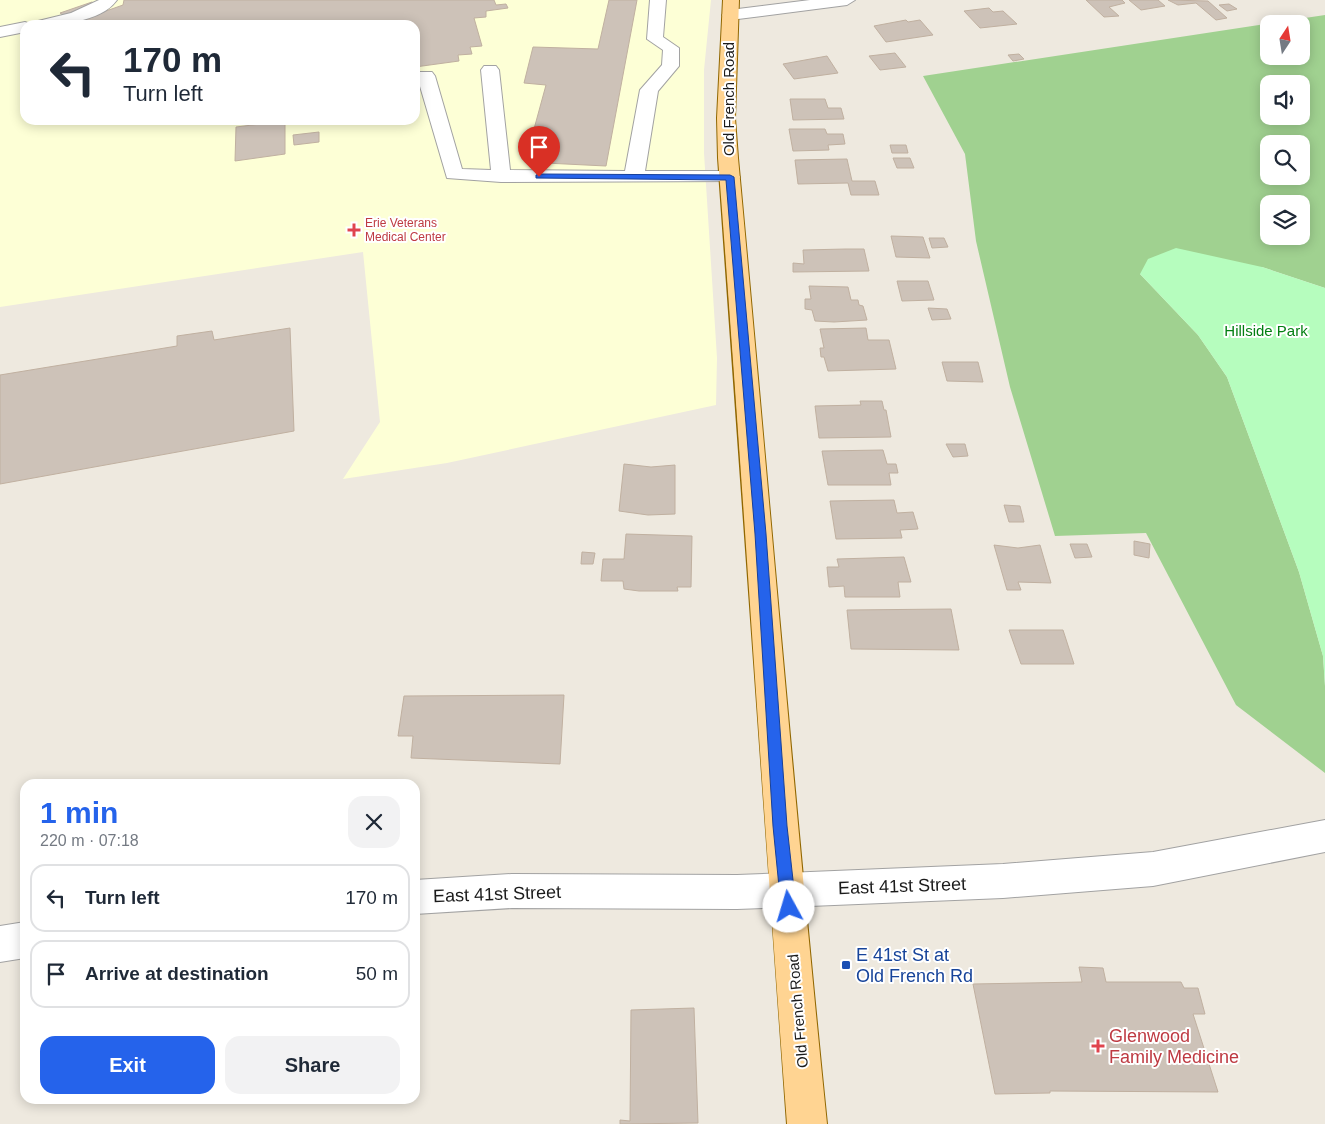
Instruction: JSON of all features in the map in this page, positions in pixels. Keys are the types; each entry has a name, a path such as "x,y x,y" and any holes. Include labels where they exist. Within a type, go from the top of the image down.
{"main road":[{"name":"Old French Road","path":"730,8 726,118 730,177 760,534 780,816 807,1124"}],"street":[{"path":"63,20 99,7 109,0"},
{"path":"634,178 649,90 670,66 670,48 655,39 658,0"},
{"path":"730,8 847,0"},
{"path":"0,32 20,29"},
{"path":"490,70 501,176"},
{"path":"426,76 454,174 634,178 730,177"},
{"name":"East 41st Street","path":"420,898 512,891 787,890 1003,881 1153,869 1325,836"},
{"path":"0,944 20,941"}],"shaded area":[{"name":"Erie Veterans Medical Center","path":"0,0 711,0 704,70 704,153 717,358 716,405 447,463 343,479 380,422 363,252 0,307"}],"green space":[{"path":"1325,15 1325,288 1262,267 1140,274 1198,335 1227,377 1299,572 1323,656 1325,773 1236,705 1146,533 1055,536 1010,387 976,241 965,154 923,76 1260,25 1260,65 1310,65 1310,17"},
{"name":"Hillside Park","path":"1176,248 1262,267 1325,288 1325,686 1323,656 1299,572 1227,377 1198,335 1140,274 1148,259"}],"building":[{"path":"124,0 494,0 496,5 506,4 508,8 486,11 486,17 474,18 482,46 470,47 472,54 458,55 459,61 420,66 420,20 70,20 60,13 92,2 106,11 123,5"},
{"path":"609,0 637,0 606,166 525,162 546,85 524,83 533,47 598,49"},
{"path":"1086,0 1122,0 1125,3 1109,7 1119,16 1104,17"},
{"path":"1129,0 1158,0 1165,6 1141,10"},
{"path":"1168,0 1208,1 1227,18 1216,20 1196,3 1178,5"},
{"path":"1229,4 1237,9 1227,11 1219,5"},
{"path":"989,8 993,12 1003,11 1017,24 980,28 964,11"},
{"path":"906,20 908,22 920,20 933,35 886,42 874,26"},
{"path":"895,53 906,67 880,70 869,56"},
{"path":"1019,54 1024,59 1013,61 1008,55"},
{"path":"827,56 838,73 794,79 783,64"},
{"path":"790,99 825,99 828,108 841,108 844,119 793,120"},
{"path":"285,125 285,154 235,161 236,127"},
{"path":"789,129 825,129 827,134 843,134 845,144 828,145 829,150 793,151"},
{"path":"319,132 319,142 294,145 293,135"},
{"path":"890,145 906,145 908,153 892,153"},
{"path":"893,158 910,158 914,168 897,168"},
{"path":"847,159 852,181 875,181 879,195 851,195 848,183 798,184 795,160"},
{"path":"891,236 923,237 930,258 896,257"},
{"path":"929,238 944,238 948,247 932,248"},
{"path":"864,249 869,271 793,272 793,263 804,264 803,250"},
{"path":"897,281 928,281 934,300 902,301"},
{"path":"809,286 848,287 851,300 858,300 859,305 863,306 867,320 815,321 812,310 805,309 805,299 811,299"},
{"path":"928,308 947,309 951,319 932,320"},
{"path":"290,328 294,431 0,484 0,375 177,346 177,336 212,331 214,340"},
{"path":"866,328 868,340 889,340 896,369 828,371 824,357 821,357 820,348 824,348 820,329"},
{"path":"942,362 978,362 983,382 947,381"},
{"path":"860,401 882,401 884,410 886,410 891,437 819,438 815,406 861,405"},
{"path":"946,444 965,444 968,456 953,457"},
{"path":"883,450 887,464 896,464 898,473 889,473 891,485 828,485 822,451"},
{"path":"624,464 651,467 675,465 675,514 648,515 619,511"},
{"path":"894,500 897,513 913,512 918,529 900,530 902,538 836,539 830,501"},
{"path":"1004,505 1020,506 1024,522 1009,522"},
{"path":"626,534 692,536 691,587 677,587 678,591 639,591 624,589 623,581 601,581 603,559 624,559"},
{"path":"1134,541 1150,544 1149,558 1134,555"},
{"path":"1070,544 1087,544 1092,557 1075,558"},
{"path":"994,545 1018,548 1040,545 1051,583 1018,582 1021,590 1007,590"},
{"path":"582,552 595,553 593,564 581,564"},
{"path":"904,557 911,582 898,582 900,597 845,597 844,586 829,587 827,567 839,567 837,559"},
{"path":"951,609 959,650 851,649 847,610"},
{"path":"1009,630 1063,630 1074,664 1021,664"},
{"path":"564,695 560,764 411,758 413,736 398,736 404,696"},
{"path":"1079,967 1103,968 1106,982 1181,982 1184,988 1198,988 1205,1014 1193,1014 1218,1092 1050,1091 1050,1093 995,1094 973,984 1082,982"},
{"path":"694,1008 698,1123 620,1124 620,1120 630,1121 631,1010"}],"place":[{"name":"Erie Veterans Medical Center","path":"354,230"},
{"name":"E 41st St at Old French Rd","path":"846,965"},
{"name":"Glenwood Family Medicine","path":"1098,1046"}],"route":[{"path":"539,177 730,177 760,534 780,826 789,907"}]}
